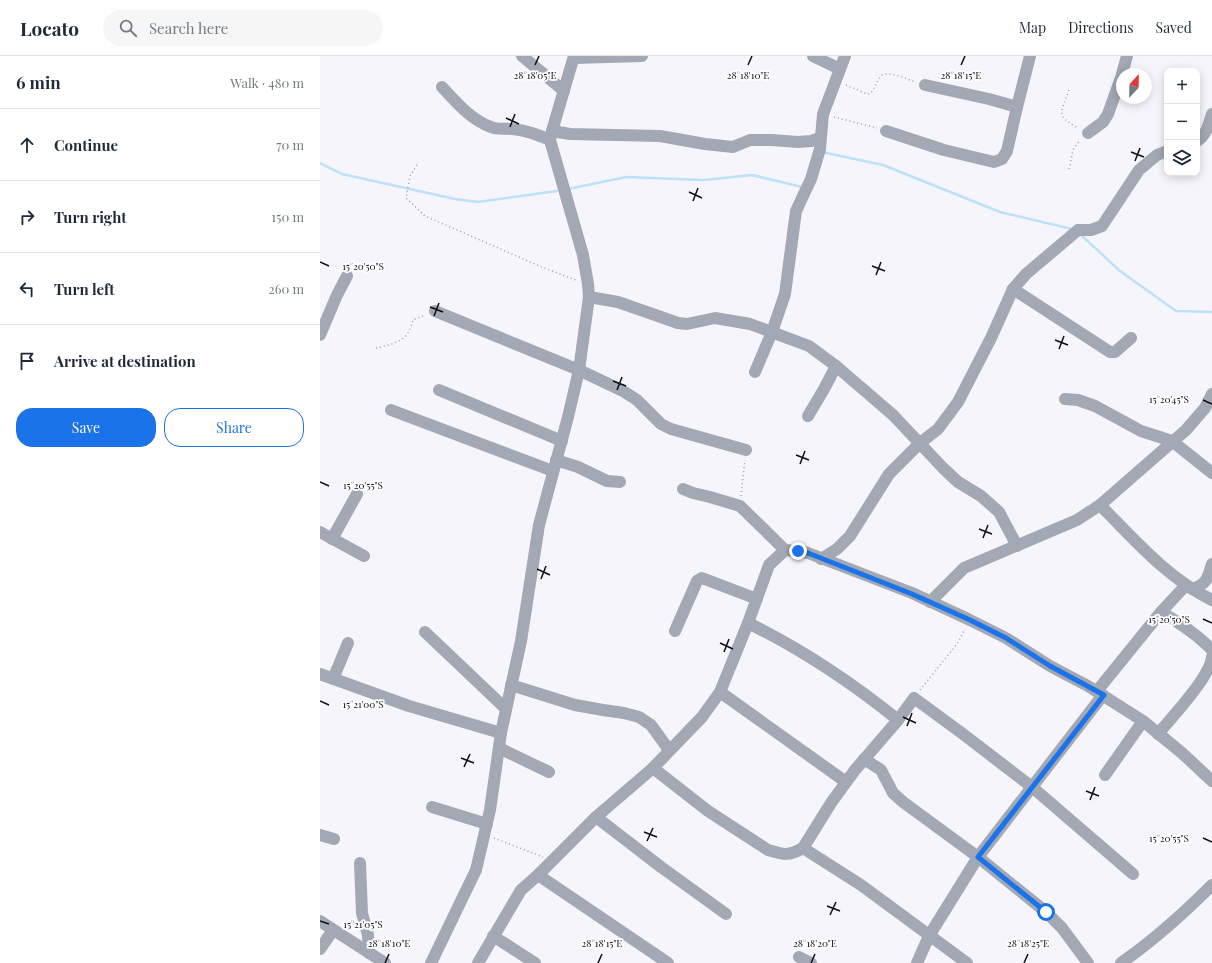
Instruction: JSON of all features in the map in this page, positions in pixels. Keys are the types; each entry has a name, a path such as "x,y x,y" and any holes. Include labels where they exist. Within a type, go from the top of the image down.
{"street":[{"path":"522,56 564,91"},
{"path":"431,963 476,870 490,810 500,733 520,641 539,525 579,370 589,296 588,284 583,255 551,136 574,57 642,56"},
{"path":"814,56 840,69"},
{"path":"755,372 772,332 785,294 796,211 811,179 820,149 823,114 845,56"},
{"path":"886,131 944,150 994,162 1002,159 1007,151 1030,56"},
{"path":"1124,68 1127,56"},
{"path":"925,85 989,98 1017,107"},
{"path":"442,87 467,112 480,122 496,129 510,128 551,136 570,134 660,136 705,144 733,147 750,140 798,142 811,141 820,138"},
{"path":"1088,133 1103,122 1108,114 1116,91"},
{"path":"1200,140 1210,128 1212,114"},
{"path":"821,558 837,549 850,536 889,474 920,443 938,428 958,402 991,338 1013,289 1032,269 1078,230 1098,228 1102,226 1139,170 1157,155 1164,152"},
{"path":"320,335 347,276"},
{"path":"1013,289 1110,352 1115,352 1131,338"},
{"path":"589,296 618,302 678,323 687,324 714,318 750,324 810,346 836,366 892,415 958,482 981,496 999,512 1017,546"},
{"path":"435,311 579,370 623,391 636,400 661,424 670,429 746,450"},
{"path":"808,416 824,390 836,366"},
{"path":"439,390 562,440"},
{"path":"930,602 964,568 1077,520 1100,505 1186,430 1205,408 1212,394"},
{"path":"1065,399 1078,400 1095,406 1141,431 1172,441 1212,473"},
{"path":"391,410 555,465 578,466 608,481 620,482"},
{"path":"683,489 740,506 784,550 798,551 821,558 912,594 1006,638 1050,666 1100,693 1143,721 1182,753 1212,781"},
{"path":"332,539 357,494"},
{"path":"1100,505 1156,561 1189,587 1212,600"},
{"path":"320,532 364,556"},
{"path":"478,963 522,890 596,817 653,768 702,717 720,692 748,623 769,565 784,550"},
{"path":"917,963 929,936 978,857 1032,787 1161,612 1189,587 1203,584 1212,564"},
{"path":"675,631 697,581 702,578 757,599"},
{"path":"1161,612 1188,628 1201,638 1212,650"},
{"path":"748,623 815,660 884,708 898,720"},
{"path":"425,632 505,708"},
{"path":"333,679 348,642"},
{"path":"1158,734 1205,675 1211,664 1212,657"},
{"path":"320,674 408,706 500,733"},
{"path":"511,685 574,705 624,713 639,717 651,725 669,750"},
{"path":"720,692 846,782"},
{"path":"653,768 708,811 768,850 792,854 803,848 846,782 898,720 914,698 1032,787 1133,874"},
{"path":"1105,775 1143,721"},
{"path":"499,748 549,772"},
{"path":"864,759 881,770 893,793 903,802 978,857 1046,912 1062,928 1088,963"},
{"path":"432,807 486,829"},
{"path":"596,817 661,867 726,914"},
{"path":"320,835 334,839"},
{"path":"803,848 861,885 967,963"},
{"path":"360,863 362,913 368,935 369,953"},
{"path":"538,875 668,963"},
{"path":"1120,963 1139,951 1175,922 1212,885"},
{"path":"320,921 384,963"},
{"path":"320,949 333,930"},
{"path":"494,936 536,963"},
{"path":"799,956 811,963"}],"path":[{"path":"836,81 866,94 870,94 876,88 882,74 887,73 925,85"},
{"path":"1069,90 1061,115 1065,121 1088,133 1078,142 1073,150 1069,170"},
{"path":"823,114 886,131"},
{"path":"417,165 410,176 406,198 425,216 544,268 588,284"},
{"path":"376,348 387,346 402,339 408,334 413,320 435,311"},
{"path":"740,506 746,450"},
{"path":"914,698 957,644 970,620"},
{"path":"486,829 505,842 553,860"}],"waterway":[{"path":"822,152 883,165 1000,212 1072,229"},
{"path":"320,163 342,174 455,199 478,202 557,191"},
{"path":"568,189 626,177 704,180 752,175 802,187"},
{"path":"1080,234 1120,271 1176,311 1212,312"}],"route":[{"path":"798,551 808,553 912,594 970,620 1006,638 1029,654 1104,695 978,857 1046,912"}]}
